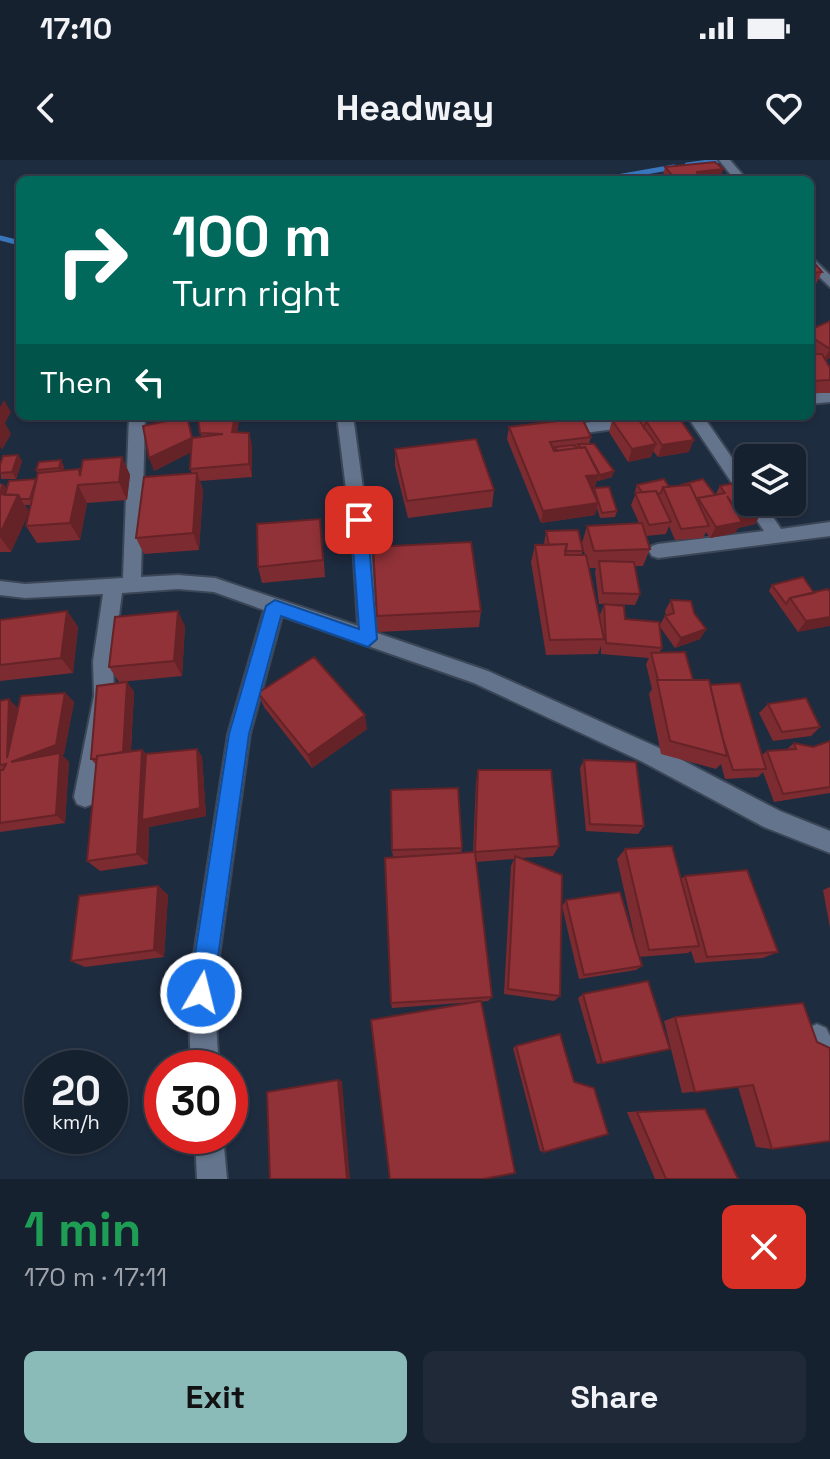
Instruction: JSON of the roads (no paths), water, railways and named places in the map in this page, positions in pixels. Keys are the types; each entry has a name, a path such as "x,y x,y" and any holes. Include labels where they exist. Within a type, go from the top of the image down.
{"street":[{"path":"724,160 738,176"},
{"path":"814,265 830,283"},
{"path":"85,797 104,696 103,661 123,586 137,420"},
{"path":"346,420 362,546 368,639"},
{"path":"546,432 646,420"},
{"path":"698,420 734,473"},
{"path":"763,516 776,535"},
{"path":"658,551 830,529"},
{"path":"0,588 25,591 178,582 215,585 481,677 649,754 772,819 830,842"},
{"path":"204,1050 201,993 239,734 275,606"},
{"path":"817,1037 830,1069"},
{"path":"210,1154 212,1179"}],"waterway":[{"path":"687,165 723,160"},
{"path":"623,176 674,167"},
{"path":"0,238 16,242"}]}
